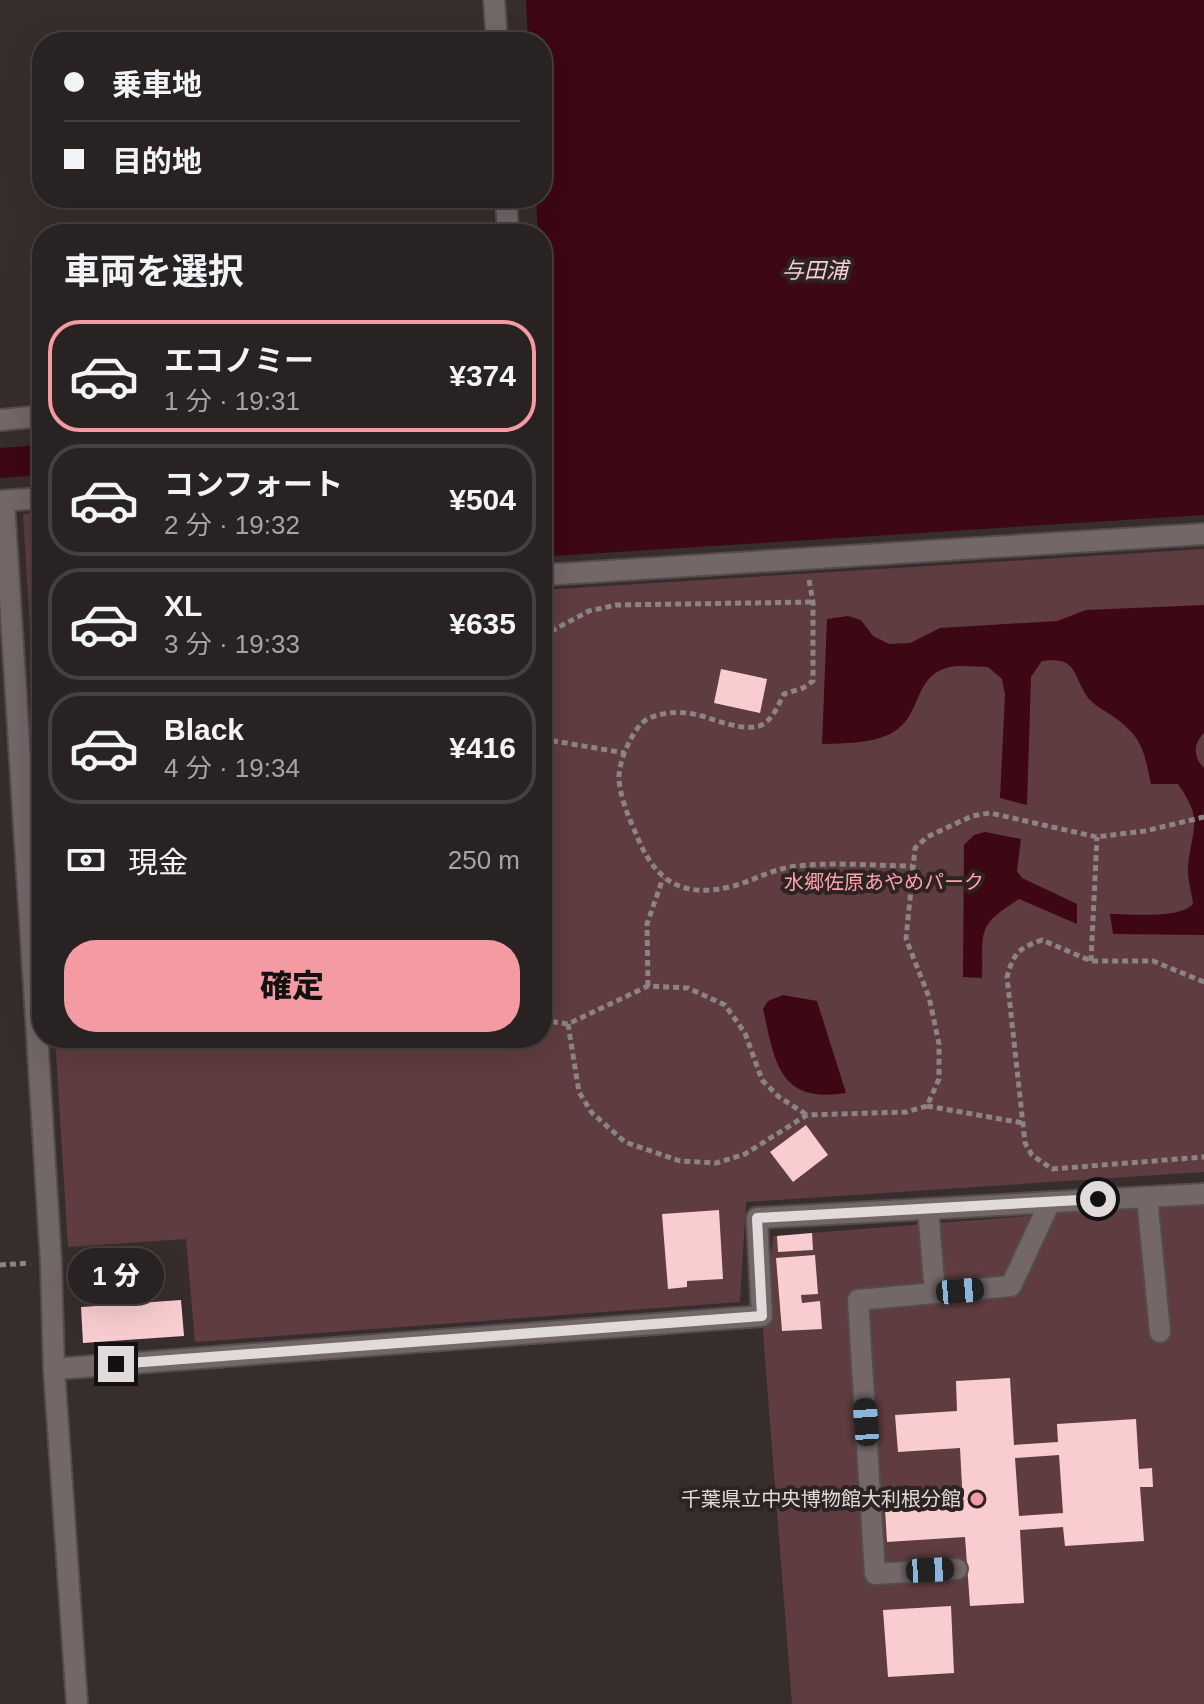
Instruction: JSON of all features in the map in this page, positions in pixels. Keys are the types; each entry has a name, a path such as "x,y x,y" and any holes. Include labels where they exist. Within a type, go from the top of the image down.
{"street":[{"path":"494,0 496,32"},
{"path":"0,420 32,417"},
{"path":"32,499 2,501 32,967"},
{"path":"552,574 1204,534"},
{"path":"37,1048 51,1262 54,1369 77,1704"},
{"path":"54,1369 762,1316 757,1218 1204,1194"},
{"path":"1147,1197 1160,1332"},
{"path":"957,1569 875,1574 858,1300 1011,1286 1050,1202"},
{"path":"928,1209 935,1293"}],"path":[{"path":"806,559 813,602 813,681 784,694 770,720 760,726 747,727 687,713 662,714 642,722 625,753 619,777 625,809 650,864 663,878 688,889 713,890 735,886 773,870 794,866 912,866"},
{"path":"552,631 589,611 616,605 813,602"},
{"path":"552,741 625,753"},
{"path":"927,1106 939,1079 939,1044 929,997 906,939 915,848 927,837 972,816 990,813 1097,837 1145,831 1201,818"},
{"path":"1091,961 1097,837"},
{"path":"648,986 647,924 663,878"},
{"path":"1204,982 1153,961 1091,961 1042,940 1024,946 1013,956 1007,977 1025,1143 1032,1155 1052,1169 1204,1157"},
{"path":"552,1022 568,1024 648,986 688,988 725,1005 745,1033 762,1080 779,1097 807,1115"},
{"path":"568,1024 579,1092 592,1113 625,1142 680,1161 716,1163 745,1154 807,1115 906,1112 927,1106 1023,1123"}],"green space":[{"path":"23,514 32,514 32,662"},
{"name":"水郷佐原あやめパーク","path":"1204,549 1204,1172 746,1202 740,1302 195,1342 186,1239 68,1247 56,1048 552,1048 552,589"},
{"name":"千葉県立中央博物館大利根分館","path":"1204,1202 1204,1704 792,1704 763,1333 773,1236"}],"water":[{"name":"与田浦","path":"526,0 1204,0 1204,515 554,556 552,224 537,224 537,208 552,208 552,32 528,32"},
{"path":"1204,605 1204,733 1196,750 1204,768 1204,935 1113,934 1110,914 1167,914 1187,909 1193,904 1188,871 1194,816 1178,784 1151,784 1137,739 1124,725 1089,699 1073,670 1063,662 1042,661 1031,677 1027,805 1000,798 1005,694 1002,679 988,667 954,666 938,672 923,688 908,718 890,734 865,741 822,744 827,619 848,616 861,620 873,636 889,644 910,643 940,628 1057,621 1086,610"},
{"path":"985,832 1021,839 1017,871 1022,878 1077,904 1077,924 1019,899 995,916 985,931 982,978 963,977 964,845 974,835"},
{"path":"783,995 817,1001 846,1093 823,1095 806,1092 793,1085 784,1075 771,1046 763,1009 768,1001"}],"building":[{"path":"721,669 767,679 760,713 714,703"},
{"path":"806,1125 828,1155 793,1182 770,1152"},
{"path":"719,1210 723,1279 687,1281 687,1287 668,1289 662,1214"},
{"path":"812,1233 813,1250 778,1252 777,1236"},
{"path":"815,1255 818,1294 801,1295 802,1303 820,1301 822,1329 782,1331 776,1258"},
{"path":"181,1300 184,1336 83,1343 81,1307"},
{"path":"1010,1378 1014,1445 1058,1442 1057,1424 1136,1419 1139,1469 1152,1468 1153,1487 1140,1487 1144,1541 1065,1546 1063,1527 1020,1530 1024,1603 970,1606 965,1537 887,1542 885,1509 963,1505 960,1448 898,1452 895,1415 957,1411 956,1381","holes":["1059,1455 1063,1513 1019,1516 1015,1458"]},
{"path":"951,1606 954,1673 888,1677 883,1610"}],"waterway":[{"path":"0,463 32,461"}],"place":[{"name":"千葉県立中央博物館大利根分館","path":"977,1499"}],"route":[{"path":"116,1364 762,1316 757,1218 1098,1199"}]}
